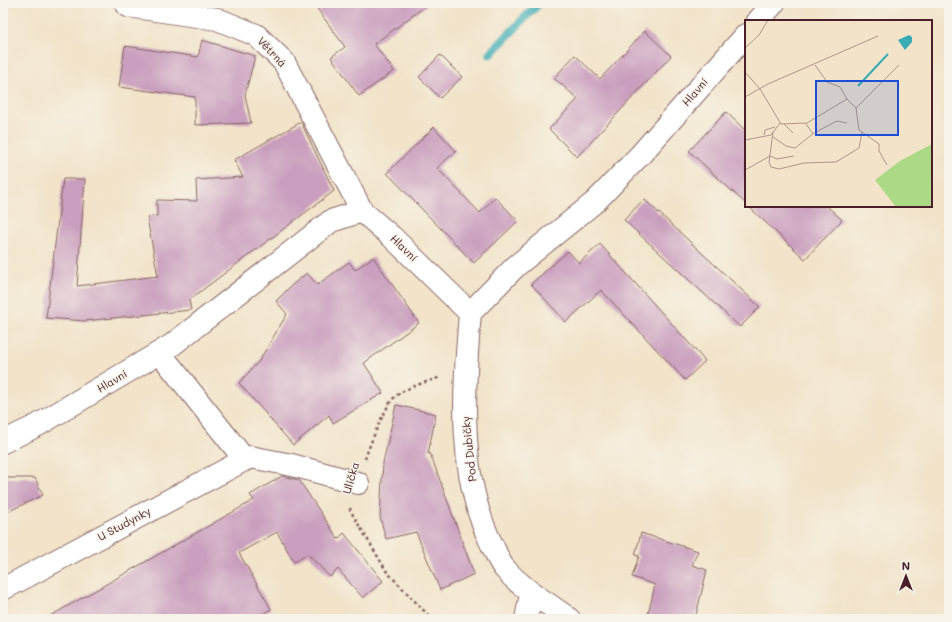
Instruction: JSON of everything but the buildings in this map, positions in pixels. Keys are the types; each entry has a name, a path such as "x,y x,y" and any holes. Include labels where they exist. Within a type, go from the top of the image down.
{"street":[{"name":"Větrná","path":"126,3 128,6 217,19 256,35 284,62 362,211"},
{"path":"759,20 774,3"},
{"name":"Hlavní","path":"3,442 38,425 160,353 331,221 362,211 392,237 470,313 516,266 596,201 640,154 745,35"},
{"name":"Pod Dubičky","path":"470,313 465,368 465,416 470,476 484,530 504,568 531,594 569,619"},
{"path":"160,353 244,460"},
{"name":"U Studynky","path":"3,589 250,457 292,465 358,483"},
{"path":"526,619 531,594"}],"path":[{"name":"Ulička","path":"432,619 387,572 350,510 369,445 393,398 412,387 465,368"}],"waterway":[{"path":"490,54 539,3"}]}
